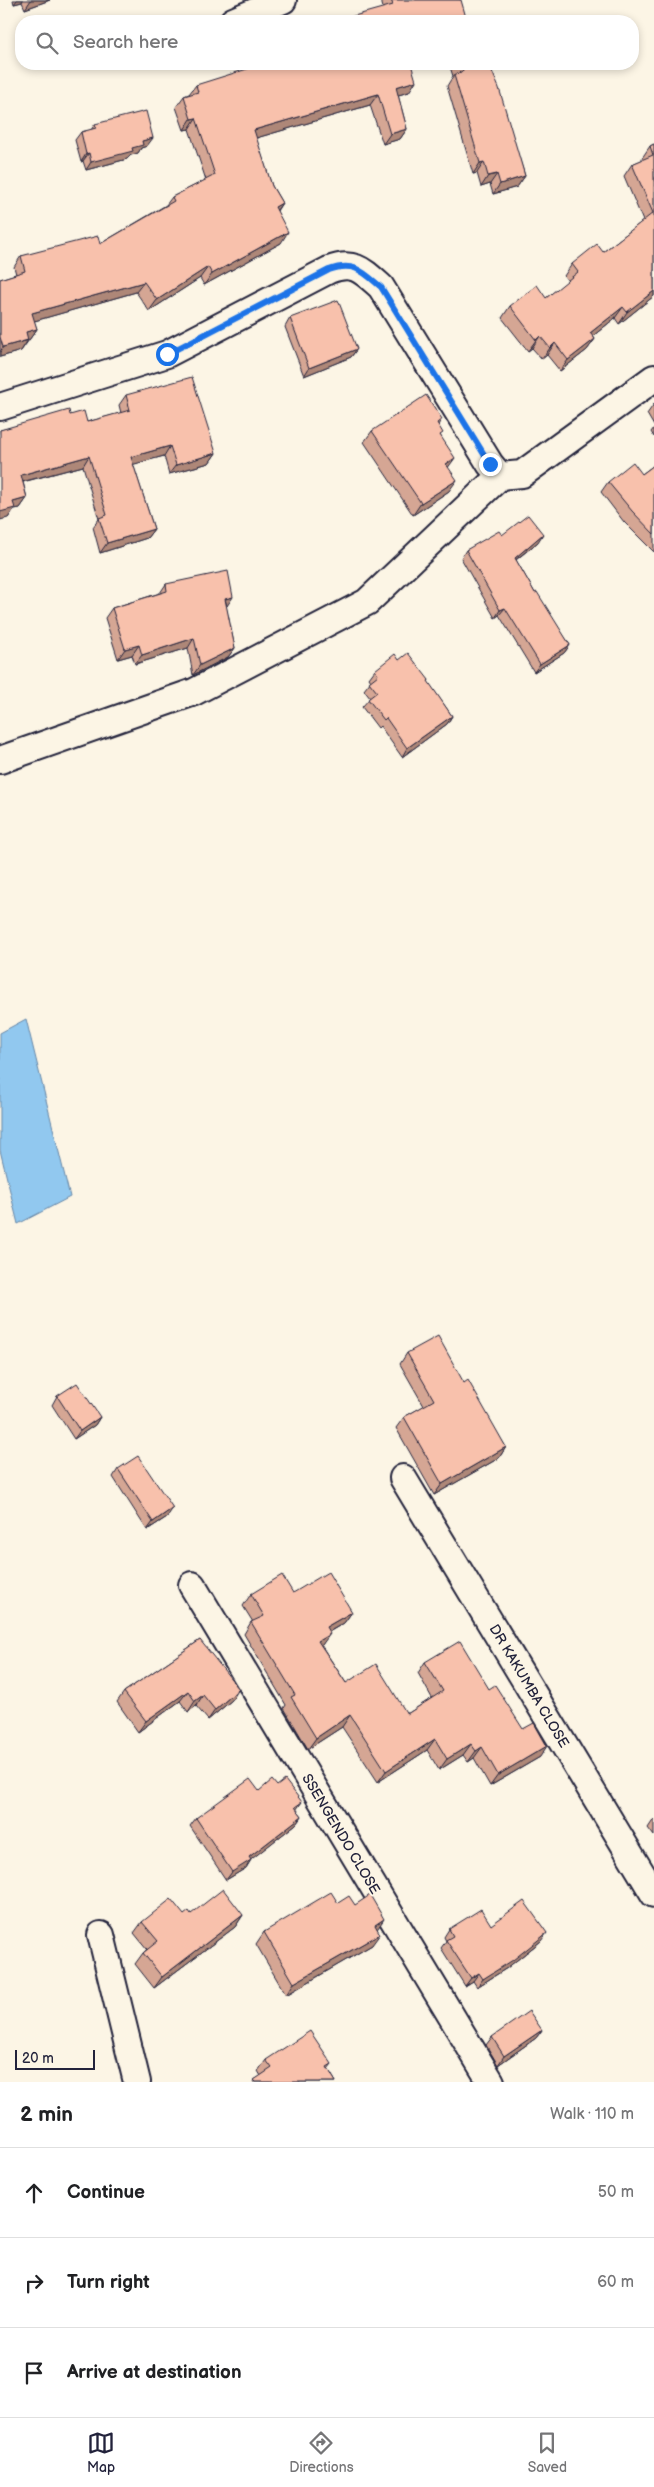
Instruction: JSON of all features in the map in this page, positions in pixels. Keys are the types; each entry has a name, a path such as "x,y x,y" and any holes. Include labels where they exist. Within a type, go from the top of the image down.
{"street":[{"path":"247,15 283,0"},
{"path":"0,407 167,354 329,270 350,265 360,270 381,287 490,464 500,476"},
{"path":"0,760 194,692 367,602 500,476 522,474 654,378"},
{"name":"DR KAKUMBA CLOSE","path":"404,1478 654,1894"},
{"name":"SSENGENDO CLOSE","path":"192,1585 491,2082"},
{"path":"101,1935 137,2082"}],"water":[{"path":"26,1019 70,1197 18,1224 0,1150 0,1033"}],"building":[{"path":"391,0 461,0 465,15 357,15 393,5"},
{"path":"244,70 413,70 416,81 396,87 407,129 390,134 378,94 254,130 272,186 282,203 275,207 288,232 212,274 208,267 157,300 144,282 32,313 37,329 26,332 28,340 3,347 0,337 0,279 25,271 21,256 98,236 100,244 174,201 172,197 215,175 196,118 191,119 184,96 198,92 196,85"},
{"path":"492,70 499,88 525,176 500,184 497,174 488,176 484,162 480,163 454,75 463,71"},
{"path":"146,111 153,138 142,141 143,145 132,148 133,151 91,162 89,153 86,154 81,132 96,128 95,124"},
{"path":"654,144 654,291 627,312 623,307 590,333 595,339 568,360 555,343 550,348 540,336 536,340 510,306 537,285 546,298 578,272 572,264 597,244 603,252 653,213 632,164 653,155 650,146"},
{"path":"338,300 357,349 309,368 290,318"},
{"path":"192,377 216,453 176,465 170,446 131,457 154,529 107,543 99,518 107,515 89,456 21,475 27,498 13,502 15,508 0,512 0,430 69,410 70,415 84,411 87,422 130,410 126,395"},
{"path":"426,395 442,419 437,423 443,433 440,435 455,458 446,464 457,480 421,503 372,431"},
{"path":"633,462 642,474 654,465 654,534 608,482"},
{"path":"528,515 543,534 515,558 535,593 537,592 570,645 540,664 505,608 500,610 466,550 499,531 502,535"},
{"path":"228,571 233,597 225,599 235,648 200,665 194,638 142,655 139,645 125,649 112,608 167,591 166,584"},
{"path":"408,653 429,680 452,716 407,748 386,718 384,720 368,699 377,692 369,682 378,675 375,670 395,654 399,660"},
{"path":"438,1336 464,1383 468,1380 506,1447 442,1484 404,1417 434,1400 407,1353"},
{"path":"77,1383 100,1417 80,1431 57,1396"},
{"path":"138,1456 173,1508 153,1522 118,1469"},
{"path":"328,1572 352,1612 326,1627 330,1634 318,1641 346,1683 376,1664 407,1714 443,1691 425,1662 460,1641 489,1689 495,1685 523,1729 534,1723 547,1746 498,1775 482,1747 476,1751 471,1744 447,1759 435,1739 386,1771 350,1715 316,1738 291,1697 295,1695 251,1622 264,1616 251,1594 282,1575 293,1593"},
{"path":"200,1640 239,1689 215,1710 203,1695 195,1701 188,1691 146,1721 124,1692"},
{"path":"250,1779 259,1791 272,1780 277,1786 285,1780 302,1802 295,1807 302,1816 249,1857 251,1860 232,1872 196,1818"},
{"path":"223,1889 243,1915 162,1977 143,1953 158,1941 142,1922 171,1899 184,1915 189,1911 191,1914"},
{"path":"331,1892 338,1903 349,1896 355,1905 370,1895 384,1919 375,1925 380,1934 294,1983 264,1932"},
{"path":"524,1901 547,1933 513,1960 483,1979 479,1973 471,1978 446,1940 453,1936 449,1929 481,1909 491,1925"},
{"path":"529,2011 542,2030 504,2056 492,2037"},
{"path":"310,2031 332,2064 327,2067 336,2082 256,2082 254,2080 272,2068 266,2060"}],"route":[{"path":"167,354 329,270 339,266 350,265 360,270 381,287 490,464"}]}
